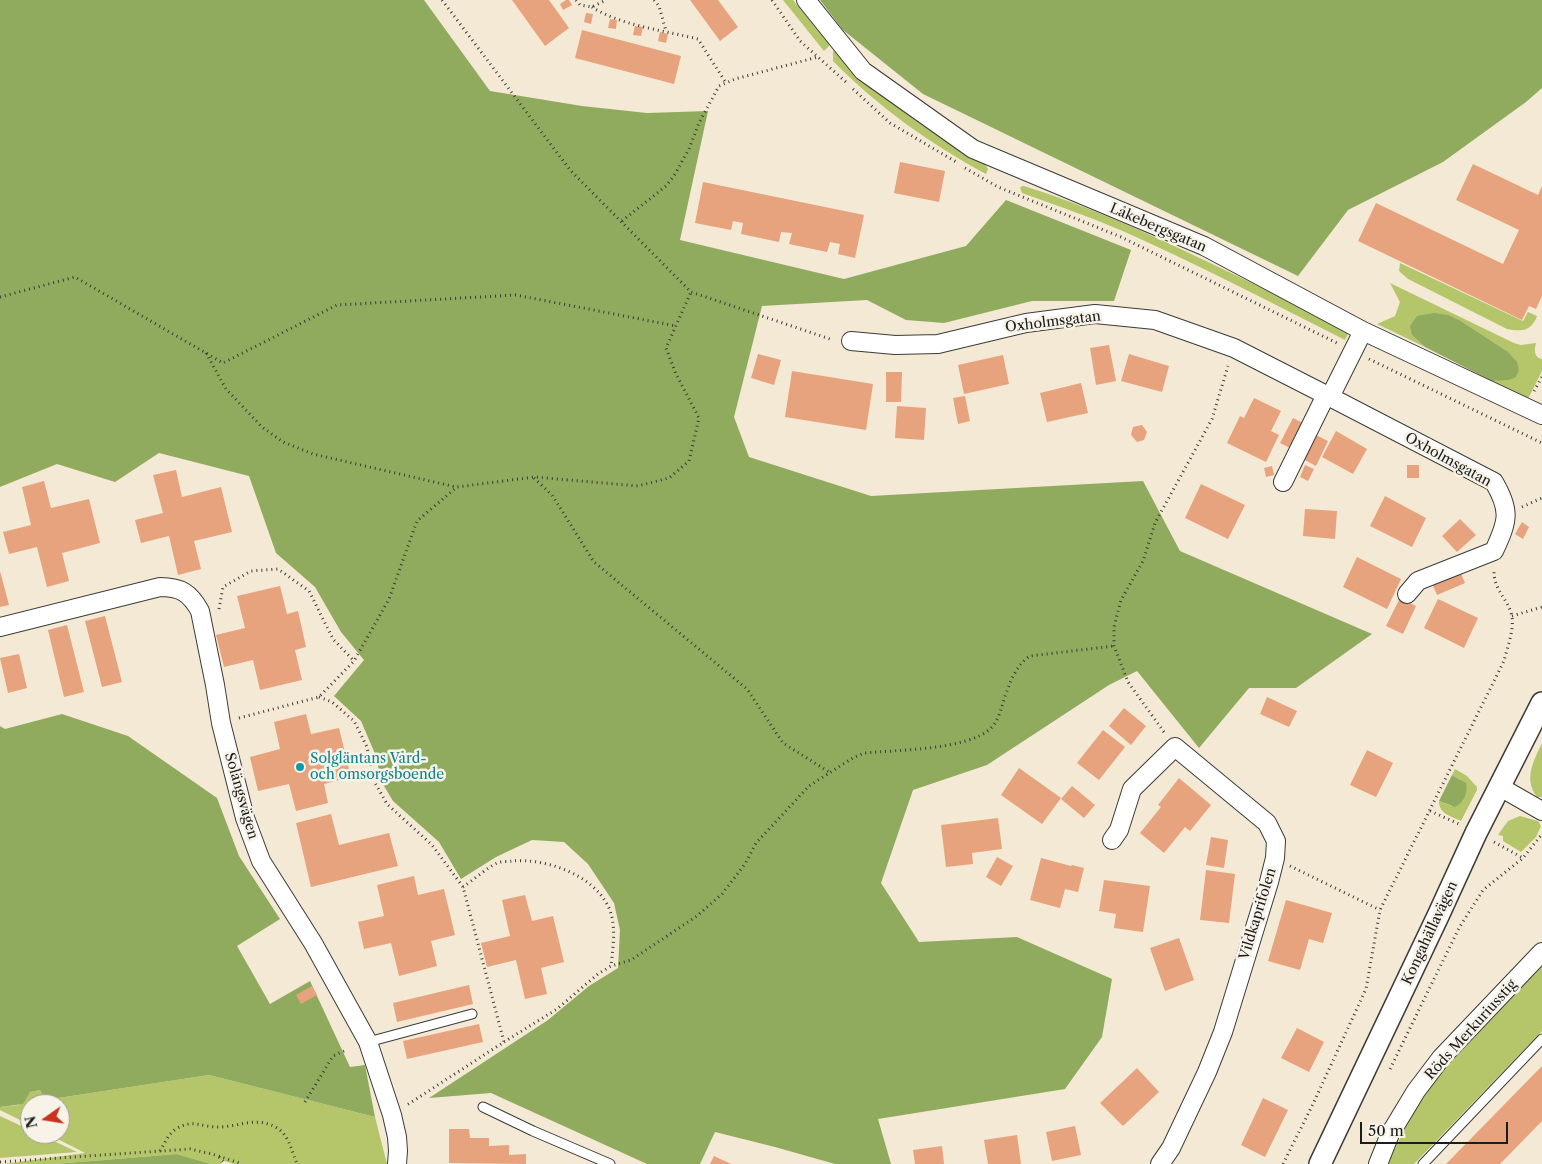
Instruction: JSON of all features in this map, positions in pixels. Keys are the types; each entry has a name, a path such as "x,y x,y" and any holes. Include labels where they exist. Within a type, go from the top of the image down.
{"street":[{"name":"Låkebergsgatan","path":"806,0 863,71 973,150 1204,246 1363,331 1542,415"},
{"name":"Oxholmsgatan","path":"852,341 895,345 938,344 1026,323 1095,314 1155,320 1234,348 1494,482 1502,496 1507,511 1501,536 1494,551"},
{"path":"1283,482 1363,331"},
{"path":"1407,594 1418,581 1494,551"},
{"name":"Solängsvägen","path":"0,627 160,587 175,587 194,600 200,611 221,723 245,818 261,861 333,977 368,1042 392,1115 397,1137 397,1164"},
{"name":"Kongahällavägen","path":"1320,1164 1476,833 1542,703"},
{"path":"1112,840 1119,830 1132,789 1175,747"},
{"name":"Vildkaprifolen","path":"1160,1164 1175,1140 1207,1072 1223,1032 1269,882 1275,858 1276,841 1267,823 1175,747"},
{"path":"1500,787 1542,811"},
{"name":"Röds Merkuriusstig","path":"1378,1164 1395,1127 1416,1091 1441,1058 1542,952"}],"lane":[{"path":"368,1042 472,1014"},
{"path":"1423,1164 1542,1039"},
{"path":"483,1107 610,1164"}],"path":[{"path":"442,0 570,170 691,292 817,336 852,341"},
{"path":"576,0 580,5 592,7 602,14 629,23 698,39 726,83"},
{"path":"592,7 606,0"},
{"path":"654,0 660,6 666,32"},
{"path":"772,0 800,41 890,123 998,187 1122,237 1542,443"},
{"path":"622,221 666,186 676,174 719,86 818,57"},
{"path":"0,297 75,277 223,363 337,305 516,295 676,326"},
{"path":"206,353 226,389 262,427 283,442 313,454 457,487 534,477 638,486 669,478 689,461 699,418 676,374 666,348 691,292"},
{"path":"1175,747 1128,682 1114,646 1114,627 1121,600 1143,561 1155,523 1212,419 1234,348"},
{"path":"534,477 552,495 594,562 748,689 783,743 829,772"},
{"path":"221,723 319,696 354,661 389,599 416,521 457,487"},
{"path":"1283,1164 1366,989 1380,910 1504,661 1512,626 1512,616 1495,585 1493,577 1494,551"},
{"path":"202,624 212,623 219,610 223,587 251,571 278,569 308,591 333,639 354,661"},
{"path":"1512,616 1542,606"},
{"path":"392,1115 557,1009 598,974 611,966 631,960 697,916 722,894 745,864 756,843 784,811 809,786 829,772 864,754 961,743 976,738 991,728 998,719 1008,687 1022,661 1030,656 1114,646"},
{"path":"319,696 332,702 354,721 367,746 375,782 387,804 432,845 463,887 504,1042"},
{"path":"1386,1077 1459,928 1483,890 1522,858 1542,834"},
{"path":"1275,858 1380,910"},
{"path":"463,887 498,863 522,860 549,864 575,874 598,892 608,906 614,931 611,966"},
{"path":"305,1102 334,1056 344,1051"},
{"path":"160,1151 168,1136 175,1130 194,1122 220,1127 262,1122 276,1127 285,1135 297,1164"},
{"path":"0,1162 190,1149 242,1164"},
{"path":"218,1156 225,1164"}],"green space":[{"path":"0,0 424,0 490,91 582,106 647,113 708,111 680,240 844,279 966,246 1006,200 1131,250 1114,301 1032,301 944,323 906,320 867,300 762,306 734,417 749,457 871,496 1143,481 1180,551 1372,634 1296,688 1249,688 1199,748 1137,671 1109,685 987,765 913,790 881,883 919,942 1017,937 1112,979 1102,1037 1065,1089 878,1119 891,1164 835,1164 715,1132 700,1164 647,1164 491,1093 429,1098 548,1020 589,986 618,968 620,930 614,903 588,864 564,842 532,840 496,857 461,879 439,842 393,801 381,781 376,756 361,721 334,696 364,660 341,632 315,587 276,553 249,476 159,453 115,482 57,464 0,487"},
{"path":"783,0 793,0 830,45 824,51"},
{"path":"820,0 1542,0 1542,88 1526,102 1443,162 1348,210 1298,276 923,94 843,30"},
{"path":"833,50 889,101 923,126 985,164 988,169 986,174 924,137 886,109 833,61"},
{"path":"1022,186 1095,211 1163,241 1313,313 1348,331 1348,334 1345,340 1215,274 1136,237 1094,219 1022,193 1020,188"},
{"path":"1400,263 1523,321 1528,312 1537,316 1535,321 1525,329 1507,329 1408,279 1399,271"},
{"path":"1390,283 1514,343 1521,345 1536,343 1535,353 1537,357 1542,359 1542,371 1528,399 1492,381 1497,381 1507,351 1461,321 1412,335 1425,347 1377,324 1395,316 1400,302"},
{"path":"1434,313 1448,315 1461,321 1507,351 1517,362 1519,370 1516,377 1509,380 1492,381 1425,347 1412,335 1410,326 1417,316"},
{"path":"62,714 128,736 217,798 239,856 280,919 237,946 270,1004 310,981 350,1067 365,1065 375,1117 209,1075 70,1096 70,1094 42,1094 40,1090 29,1094 20,1094 20,1104 0,1107 0,726 5,729"},
{"path":"1542,743 1542,797 1537,797 1533,790 1530,776 1533,763"},
{"path":"1455,769 1467,776 1477,787 1461,821 1443,812 1439,801 1451,806 1461,780 1452,775"},
{"path":"1452,775 1466,783 1467,786 1463,800 1455,807 1439,801"},
{"path":"1520,816 1538,821 1541,826 1536,837 1521,852 1503,841 1503,836 1498,835 1508,821"},
{"path":"1542,966 1542,1031 1414,1164 1387,1164 1411,1117 1438,1076"},
{"path":"209,1075 375,1117 387,1164 234,1164 221,1160 222,1164 211,1164 177,1154 55,1164 3,1164 85,1153 67,1144 70,1144 70,1096"},
{"path":"40,1090 42,1094 28,1094 30,1092"},
{"path":"20,1104 20,1120 0,1110 0,1107"},
{"path":"0,1116 20,1125 20,1144 60,1144 77,1152 0,1158"},
{"path":"177,1154 211,1164 55,1164"}],"building":[{"path":"512,0 549,0 569,28 545,46"},
{"path":"569,0 572,5 563,10 560,4"},
{"path":"690,0 718,0 738,27 720,41"},
{"path":"586,13 593,14 591,24 584,22"},
{"path":"610,19 617,20 616,29 608,28"},
{"path":"635,26 643,27 641,36 633,35"},
{"path":"582,30 681,56 674,84 575,58"},
{"path":"660,32 668,34 666,43 658,41"},
{"path":"900,162 945,171 939,202 894,193"},
{"path":"1473,164 1538,195 1542,186 1542,296 1536,309 1529,306 1522,320 1358,241 1376,203 1503,264 1519,230 1456,200"},
{"path":"703,182 864,215 855,258 838,254 840,244 830,242 827,252 789,244 792,233 781,232 779,242 741,234 743,223 733,221 731,230 695,223"},
{"path":"1109,345 1116,381 1096,385 1090,348"},
{"path":"758,354 781,360 774,385 751,378"},
{"path":"1129,354 1169,366 1162,392 1121,381"},
{"path":"1003,355 1009,384 964,394 958,365"},
{"path":"792,371 873,384 866,430 785,417"},
{"path":"886,372 902,372 901,402 886,402"},
{"path":"1081,383 1088,413 1047,422 1040,393"},
{"path":"965,396 970,421 958,424 953,398"},
{"path":"1254,398 1281,411 1271,431 1279,435 1266,462 1227,443 1240,416 1244,418"},
{"path":"897,406 926,408 924,440 895,438"},
{"path":"1293,418 1305,424 1292,449 1280,443"},
{"path":"1142,425 1147,432 1144,440 1137,442 1131,435 1133,427"},
{"path":"1336,431 1367,449 1353,474 1322,457"},
{"path":"1316,435 1328,441 1316,466 1303,459"},
{"path":"1305,465 1314,469 1308,481 1300,477"},
{"path":"1407,465 1419,465 1419,478 1407,478"},
{"path":"1272,466 1274,475 1266,477 1264,468"},
{"path":"176,470 182,497 221,487 232,532 194,541 201,569 178,575 169,536 141,543 135,520 163,513 153,475"},
{"path":"44,481 51,508 89,499 100,543 62,553 69,581 47,587 37,547 9,554 3,532 31,525 22,487"},
{"path":"1201,484 1245,505 1228,539 1185,518"},
{"path":"1385,496 1426,518 1412,547 1370,526"},
{"path":"1305,509 1337,511 1335,539 1303,536"},
{"path":"1460,519 1476,535 1457,552 1442,536"},
{"path":"1522,522 1529,527 1523,539 1515,534"},
{"path":"1357,557 1401,579 1387,609 1343,587"},
{"path":"1459,569 1465,583 1437,595 1431,581"},
{"path":"0,571 9,605 0,607"},
{"path":"280,586 287,614 298,611 306,647 295,650 302,680 260,690 253,660 224,667 216,635 245,628 237,596"},
{"path":"1400,598 1416,606 1403,634 1386,626"},
{"path":"1438,599 1478,618 1464,648 1424,628"},
{"path":"105,616 122,682 102,687 85,621"},
{"path":"67,625 84,692 64,697 48,630"},
{"path":"19,654 27,688 8,693 0,658"},
{"path":"1267,697 1297,711 1289,727 1260,714"},
{"path":"1124,708 1146,726 1131,745 1109,726"},
{"name":"Solgläntans Vård- och omsorgsboende","path":"306,714 311,734 339,728 351,777 324,784 328,803 296,811 289,784 258,791 250,757 280,749 274,722"},
{"path":"1103,730 1125,747 1099,780 1077,763"},
{"path":"1367,750 1393,763 1376,797 1350,785"},
{"path":"1019,768 1061,798 1042,824 1001,795"},
{"path":"1179,778 1211,805 1190,831 1185,827 1164,853 1140,833 1161,807 1158,805"},
{"path":"1072,786 1095,805 1084,818 1061,799"},
{"name":"Solgläntans Vård- och omsorgsboende","path":"331,814 339,845 389,833 398,866 311,887 296,823"},
{"path":"998,818 1002,849 972,853 973,864 946,867 941,825"},
{"path":"1211,837 1228,840 1224,868 1206,865"},
{"path":"997,857 1013,866 1001,886 986,877"},
{"path":"1041,858 1084,868 1078,892 1065,889 1060,908 1030,900"},
{"path":"1206,870 1235,874 1229,923 1200,920"},
{"path":"414,876 418,895 444,889 455,935 431,941 437,966 399,976 391,943 364,949 358,922 384,916 377,885"},
{"path":"1104,880 1150,886 1143,932 1114,928 1116,914 1099,911"},
{"path":"525,895 532,921 553,916 564,962 541,968 547,994 525,999 516,960 487,967 481,943 510,936 502,900"},
{"path":"1286,900 1332,913 1323,943 1309,939 1300,970 1268,961"},
{"path":"1179,938 1194,980 1165,991 1150,948"},
{"path":"469,985 473,1004 397,1022 393,1003"},
{"path":"312,986 317,995 301,1004 296,995"},
{"path":"479,1024 483,1042 407,1059 403,1041"},
{"path":"1297,1028 1324,1042 1309,1072 1281,1058"},
{"path":"1542,1066 1542,1121 1500,1164 1446,1164"},
{"path":"1137,1068 1159,1092 1123,1126 1100,1103"},
{"path":"1263,1098 1288,1110 1265,1157 1241,1145"},
{"path":"1075,1126 1081,1155 1052,1161 1046,1132"},
{"path":"449,1129 469,1129 470,1138 489,1138 489,1146 509,1145 509,1155 526,1154 526,1164 449,1163"},
{"path":"1017,1135 1021,1164 988,1164 984,1140"},
{"path":"942,1146 944,1164 915,1164 913,1150"},
{"path":"714,1156 731,1164 710,1164"}],"place":[{"name":"Solgläntans Vård- och omsorgsboende","path":"300,767"}]}
